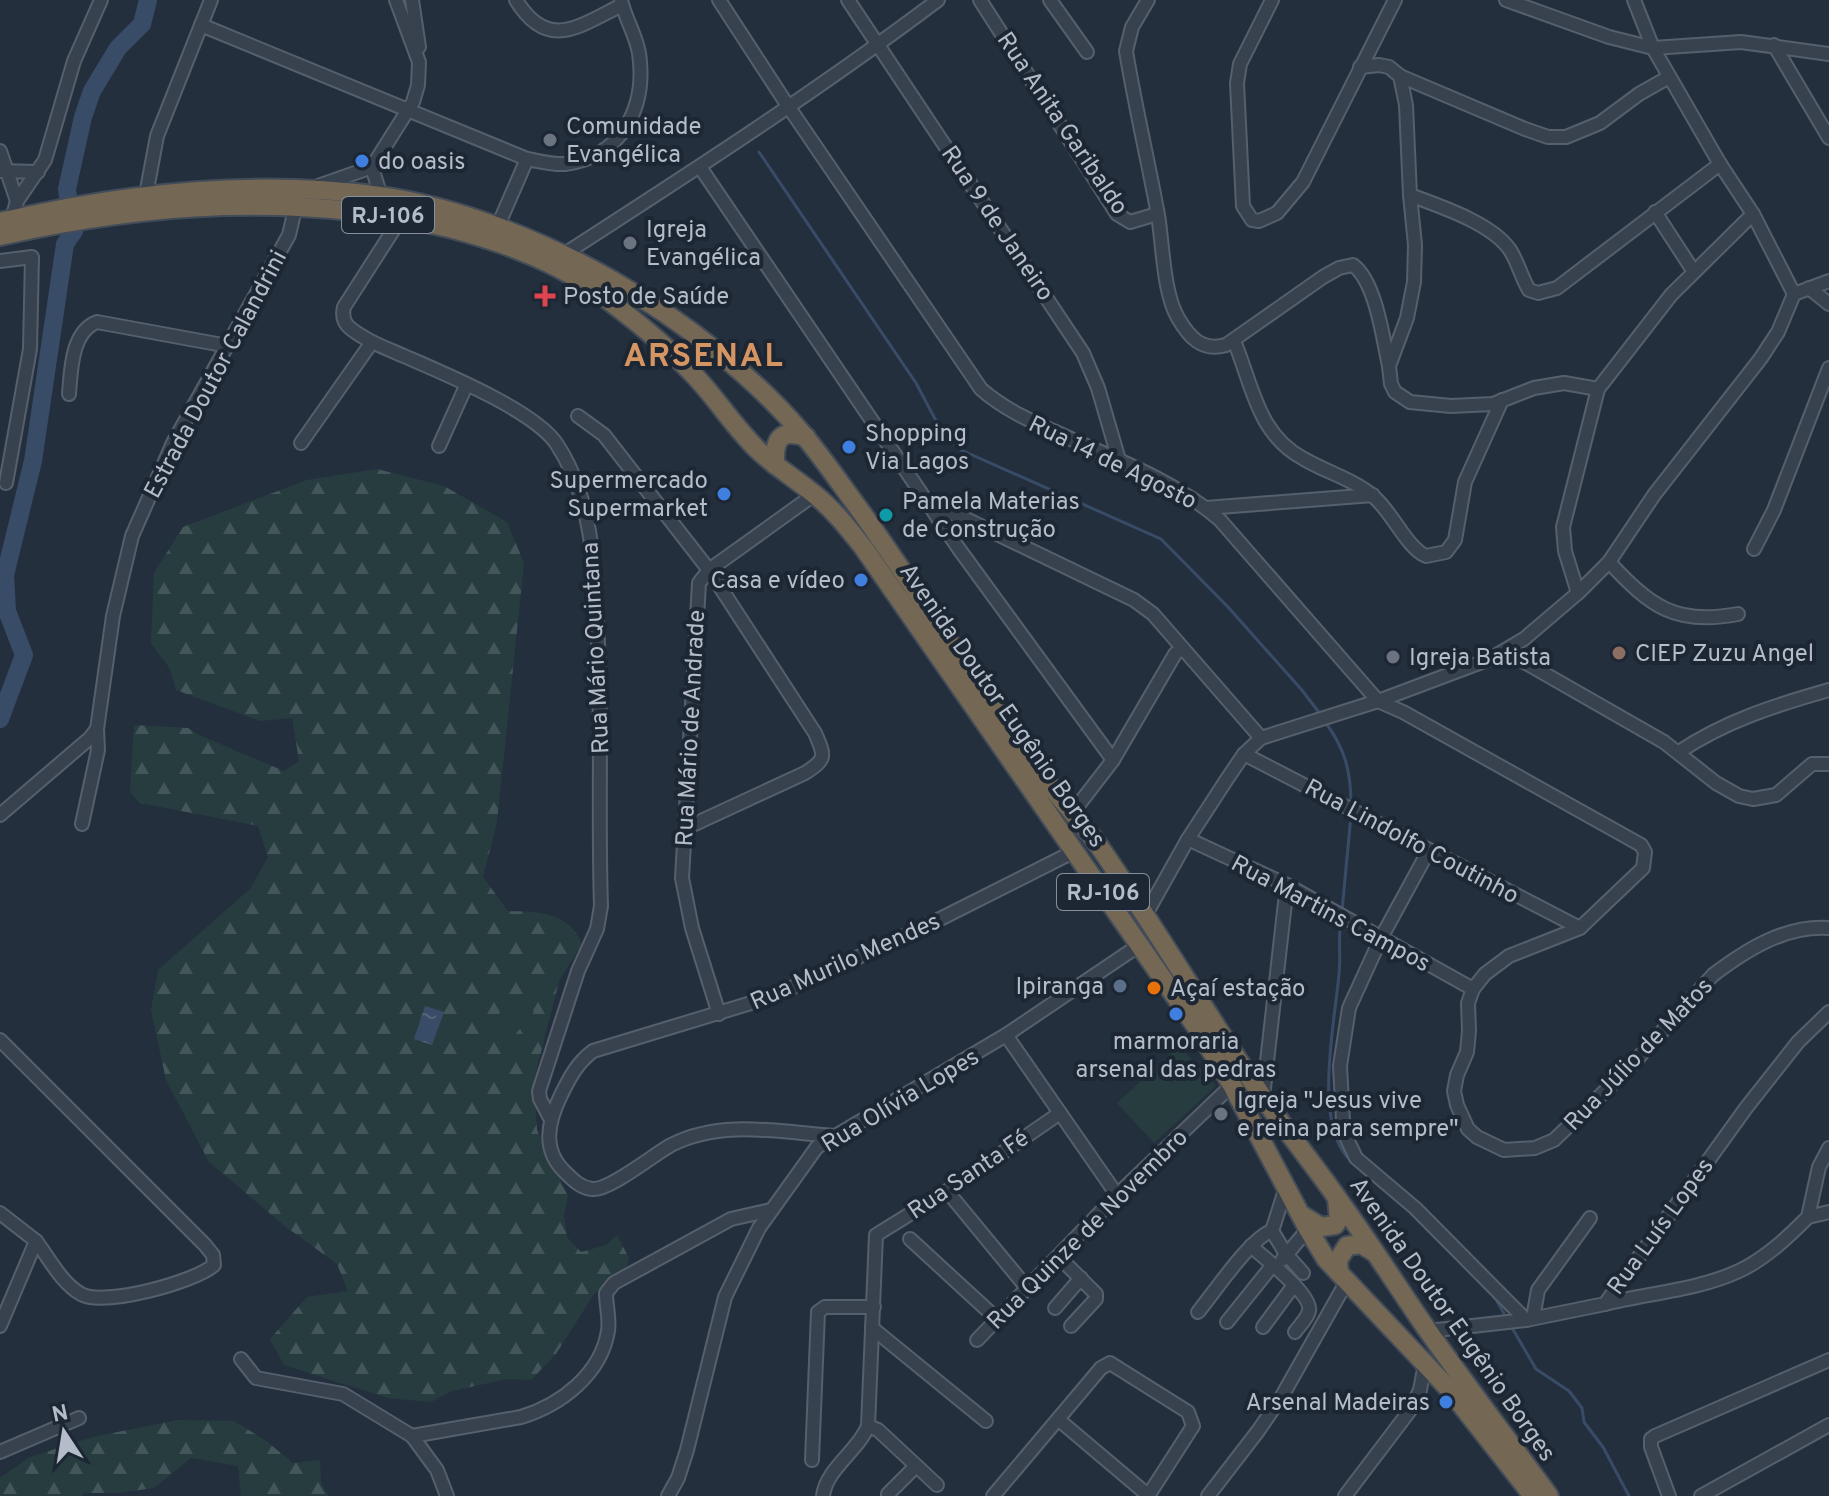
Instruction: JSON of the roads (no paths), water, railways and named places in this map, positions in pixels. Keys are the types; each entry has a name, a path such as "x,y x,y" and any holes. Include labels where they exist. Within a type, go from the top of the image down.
{"highway":[{"name":"Avenida Doutor Eugênio Borges","path":"118,206 146,195 208,191 302,198 483,237 546,262 590,286 672,353 747,438 775,465 815,494 863,547 1141,944 1232,1085 1326,1259 1466,1409 1533,1496"},
{"name":"Avenida Doutor Eugênio Borges","path":"0,236 35,221 118,206 192,206 302,198 381,197 445,211 563,255 691,330 744,374 806,437 896,559 1030,761 1073,812 1146,914 1263,1098 1549,1496"},
{"name":"Avenida Doutor Eugênio Borges","path":"10,214 35,221"},
{"path":"775,465 775,447 782,436 792,434 806,437"},
{"path":"1304,1222 1321,1227 1335,1225 1339,1219 1337,1197"},
{"path":"1343,1277 1341,1253 1351,1244 1361,1244 1377,1254"}],"street":[{"path":"10,214 38,172 53,138 74,61 101,0"},
{"path":"146,195 157,136 211,0"},
{"path":"396,0 419,62"},
{"path":"302,198 372,167 413,102 418,85 419,62 412,0"},
{"path":"201,25 527,159 561,164 580,161 601,151 627,127 637,109 639,53 621,2 578,26 559,31 543,29 526,16 516,0"},
{"name":"Rua 14 de Agosto","path":"719,0 981,389 1015,413 1119,460 1206,508 1220,520 1378,701 1635,840 1645,852 1643,868 1580,928"},
{"name":"Rua 9 de Janeiro","path":"848,0 1083,353 1098,388 1119,460"},
{"path":"563,255 700,167 938,0"},
{"name":"Rua Anita Garibaldo","path":"980,0 1117,214 1130,222 1157,214"},
{"path":"1050,0 1087,52"},
{"path":"1148,0 1132,27 1126,51 1167,280 1176,316 1195,342 1217,348 1234,341 1323,277 1339,268 1353,265 1361,272 1370,292 1391,384 1395,392 1410,402 1479,405 1564,383 1598,389"},
{"path":"1272,0 1240,64 1237,83 1243,206 1252,220 1259,221 1277,213 1296,191 1395,0"},
{"path":"1506,0 1609,37 1653,48 1718,42 1774,45 1829,54"},
{"path":"1634,0 1653,48 1720,164 1753,214 1794,294"},
{"path":"1774,45 1829,138"},
{"path":"1360,67 1389,67 1400,76 1548,137 1566,137 1600,123 1639,94 1669,77"},
{"path":"1389,366 1407,318 1414,282 1415,245 1406,105 1400,76"},
{"path":"0,151 10,214"},
{"path":"497,228 527,159"},
{"path":"1410,195 1448,210 1500,239 1508,247 1529,290 1538,293 1557,288 1720,164"},
{"path":"372,167 381,197"},
{"path":"700,167 928,504 1113,760"},
{"path":"3,170 38,172"},
{"name":"Estrada Doutor Calandrini","path":"82,824 98,750 97,729 113,616 132,536 173,443 289,235 302,198"},
{"path":"1655,212 1694,272"},
{"path":"1578,593 1565,551 1563,527 1598,389 1671,295 1753,214"},
{"name":"Rua Mário Quintana","path":"401,218 344,307 342,315 349,327 372,342 525,415 552,438 573,478 592,547 601,704 601,906 597,929 578,971 539,1091 550,1118 548,1137 551,1153 557,1165 583,1187 594,1190 612,1185 646,1159 692,1135 720,1129 835,1136"},
{"path":"0,261 32,257 30,349 6,483"},
{"path":"1146,914 1188,839 1244,754 1261,738 1378,701 1505,651 1578,593 1609,562 1654,495 1761,358 1778,332 1794,294 1829,281"},
{"path":"1809,288 1829,304"},
{"path":"69,394 71,369 79,338 85,329 97,322 228,346"},
{"path":"1234,341 1270,432 1289,451 1373,495 1419,553 1432,557 1446,552 1455,540 1465,482 1502,400"},
{"path":"301,443 372,342"},
{"path":"1754,549 1774,510 1829,368"},
{"path":"439,446 466,386"},
{"path":"578,416 604,435 709,570 815,733 823,755 822,761 805,773 684,829"},
{"path":"709,570 815,494"},
{"path":"1206,508 1373,495"},
{"path":"928,504 966,519 1134,600 1153,614 1261,738"},
{"path":"1609,562 1639,593 1667,612 1697,619 1738,614"},
{"name":"Rua Mário de Andrade","path":"709,570 699,583 684,829 684,895 719,1014"},
{"path":"1073,812 1113,760 1175,654 1182,648"},
{"path":"1505,651 1679,752 1716,783 1739,796 1753,799 1776,795 1812,764 1829,764"},
{"path":"1679,752 1757,712 1829,690"},
{"path":"0,815 97,729"},
{"name":"Rua Lindolfo Coutinho","path":"1244,754 1580,928"},
{"name":"Rua Martins Campos","path":"1188,839 1287,885 1473,989"},
{"path":"1429,850 1381,938 1349,1008 1343,1040 1340,1091 1347,1139 1365,1168 1415,1208 1524,1320 1538,1290 1590,1218"},
{"name":"Rua Murilo Mendes","path":"550,1118 579,1061 605,1046 774,996 932,923 1075,851"},
{"path":"1263,1098 1287,885"},
{"path":"1473,989 1485,974 1509,956 1580,928"},
{"name":"Rua Júlio de Matos","path":"1473,989 1468,1003 1467,1052 1454,1083 1457,1105 1468,1129 1484,1141 1504,1150 1535,1148 1565,1131 1629,1068 1713,975 1767,940 1793,932 1829,928"},
{"name":"Rua Olívia Lopes","path":"668,1496 687,1450 725,1297 742,1258 771,1210 817,1147 1006,1035 1141,944"},
{"name":"Rua Luís Lopes","path":"1428,1331 1524,1320 1605,1304 1632,1262 1746,1108 1798,1042 1829,1012"},
{"path":"1006,1035 1117,1195"},
{"path":"0,1040 205,1245 213,1255 214,1265 180,1282 141,1293 96,1298 82,1295 70,1285 36,1241 0,1213"},
{"name":"Rua Quinze de Novembro","path":"977,1340 1117,1195 1232,1085"},
{"name":"Rua Santa Fé","path":"874,1307 876,1235 947,1191 1060,1113"},
{"path":"1808,1217 1819,1167 1829,1148"},
{"path":"1198,1312 1251,1246 1272,1231 1286,1187"},
{"path":"947,1191 1027,1288"},
{"path":"412,1436 521,1417 548,1404 582,1381 599,1360 608,1332 608,1289 635,1270 731,1219 771,1210"},
{"path":"1605,1304 1703,1283 1743,1270 1808,1217 1829,1212"},
{"path":"1227,1322 1286,1254 1304,1222"},
{"path":"1272,1231 1303,1273"},
{"path":"910,1239 997,1319"},
{"path":"0,1326 36,1241"},
{"path":"1251,1246 1308,1301 1310,1310 1295,1332"},
{"path":"1059,1257 1094,1290 1096,1299 1071,1326"},
{"path":"1208,1496 1282,1396 1343,1277"},
{"path":"1055,1308 1081,1278"},
{"path":"1263,1327 1294,1285"},
{"path":"812,1460 818,1312 825,1307 874,1307 868,1426 859,1443 826,1485 823,1496"},
{"path":"872,1328 986,1421"},
{"path":"241,1359 256,1378 343,1394 412,1436 437,1470 447,1496"},
{"path":"1669,1496 1651,1447 1651,1439 1829,1360"},
{"path":"993,1496 1101,1368 1110,1363 1188,1412 1193,1426 1149,1496 1059,1420"},
{"path":"1345,1496 1411,1409 1420,1390 1425,1364"},
{"path":"0,1452 79,1418"},
{"path":"1701,1496 1829,1425"},
{"path":"868,1426 878,1430 937,1485"},
{"path":"888,1494 916,1466"}],"water":[{"path":"425,1006 444,1012 432,1045 414,1039"}],"waterway":[{"path":"68,197 67,189 83,117 92,91 118,48 142,24 148,0"},
{"path":"759,152 916,383 942,432 961,450 1161,539 1228,607 1321,715"},
{"path":"0,719 24,655 7,611 5,575 33,461 65,244 74,231"},
{"path":"1325,722 1338,741 1346,761 1351,804"},
{"path":"1342,911 1351,815"},
{"path":"1341,919 1329,1099 1339,1145 1351,1161"},
{"path":"1493,1294 1507,1319"},
{"path":"1511,1326 1536,1369 1569,1391 1582,1408 1584,1422 1603,1447 1629,1496"}],"place":[{"name":"Comunidade Evangélica","path":"550,140"},
{"name":"do oasis","path":"362,161"},
{"name":"Igreja Evangélica","path":"630,243"},
{"name":"Posto de Saúde","path":"545,296"},
{"name":"Shopping Via Lagos","path":"849,447"},
{"name":"Supermercado Supermarket","path":"724,494"},
{"name":"Pamela Materias de Construção","path":"886,515"},
{"name":"Casa e vídeo","path":"861,580"},
{"name":"CIEP Zuzu Angel","path":"1619,653"},
{"name":"Igreja Batista","path":"1393,657"},
{"name":"Ipiranga","path":"1120,986"},
{"name":"Açaí estação","path":"1154,988"},
{"name":"marmoraria arsenal das pedras","path":"1176,1014"},
{"name":"Igreja \"Jesus vive e reina para sempre\"","path":"1221,1114"},
{"name":"Arsenal Madeiras","path":"1446,1402"}],"district":[{"name":"ARSENAL","path":"704,355"}]}
